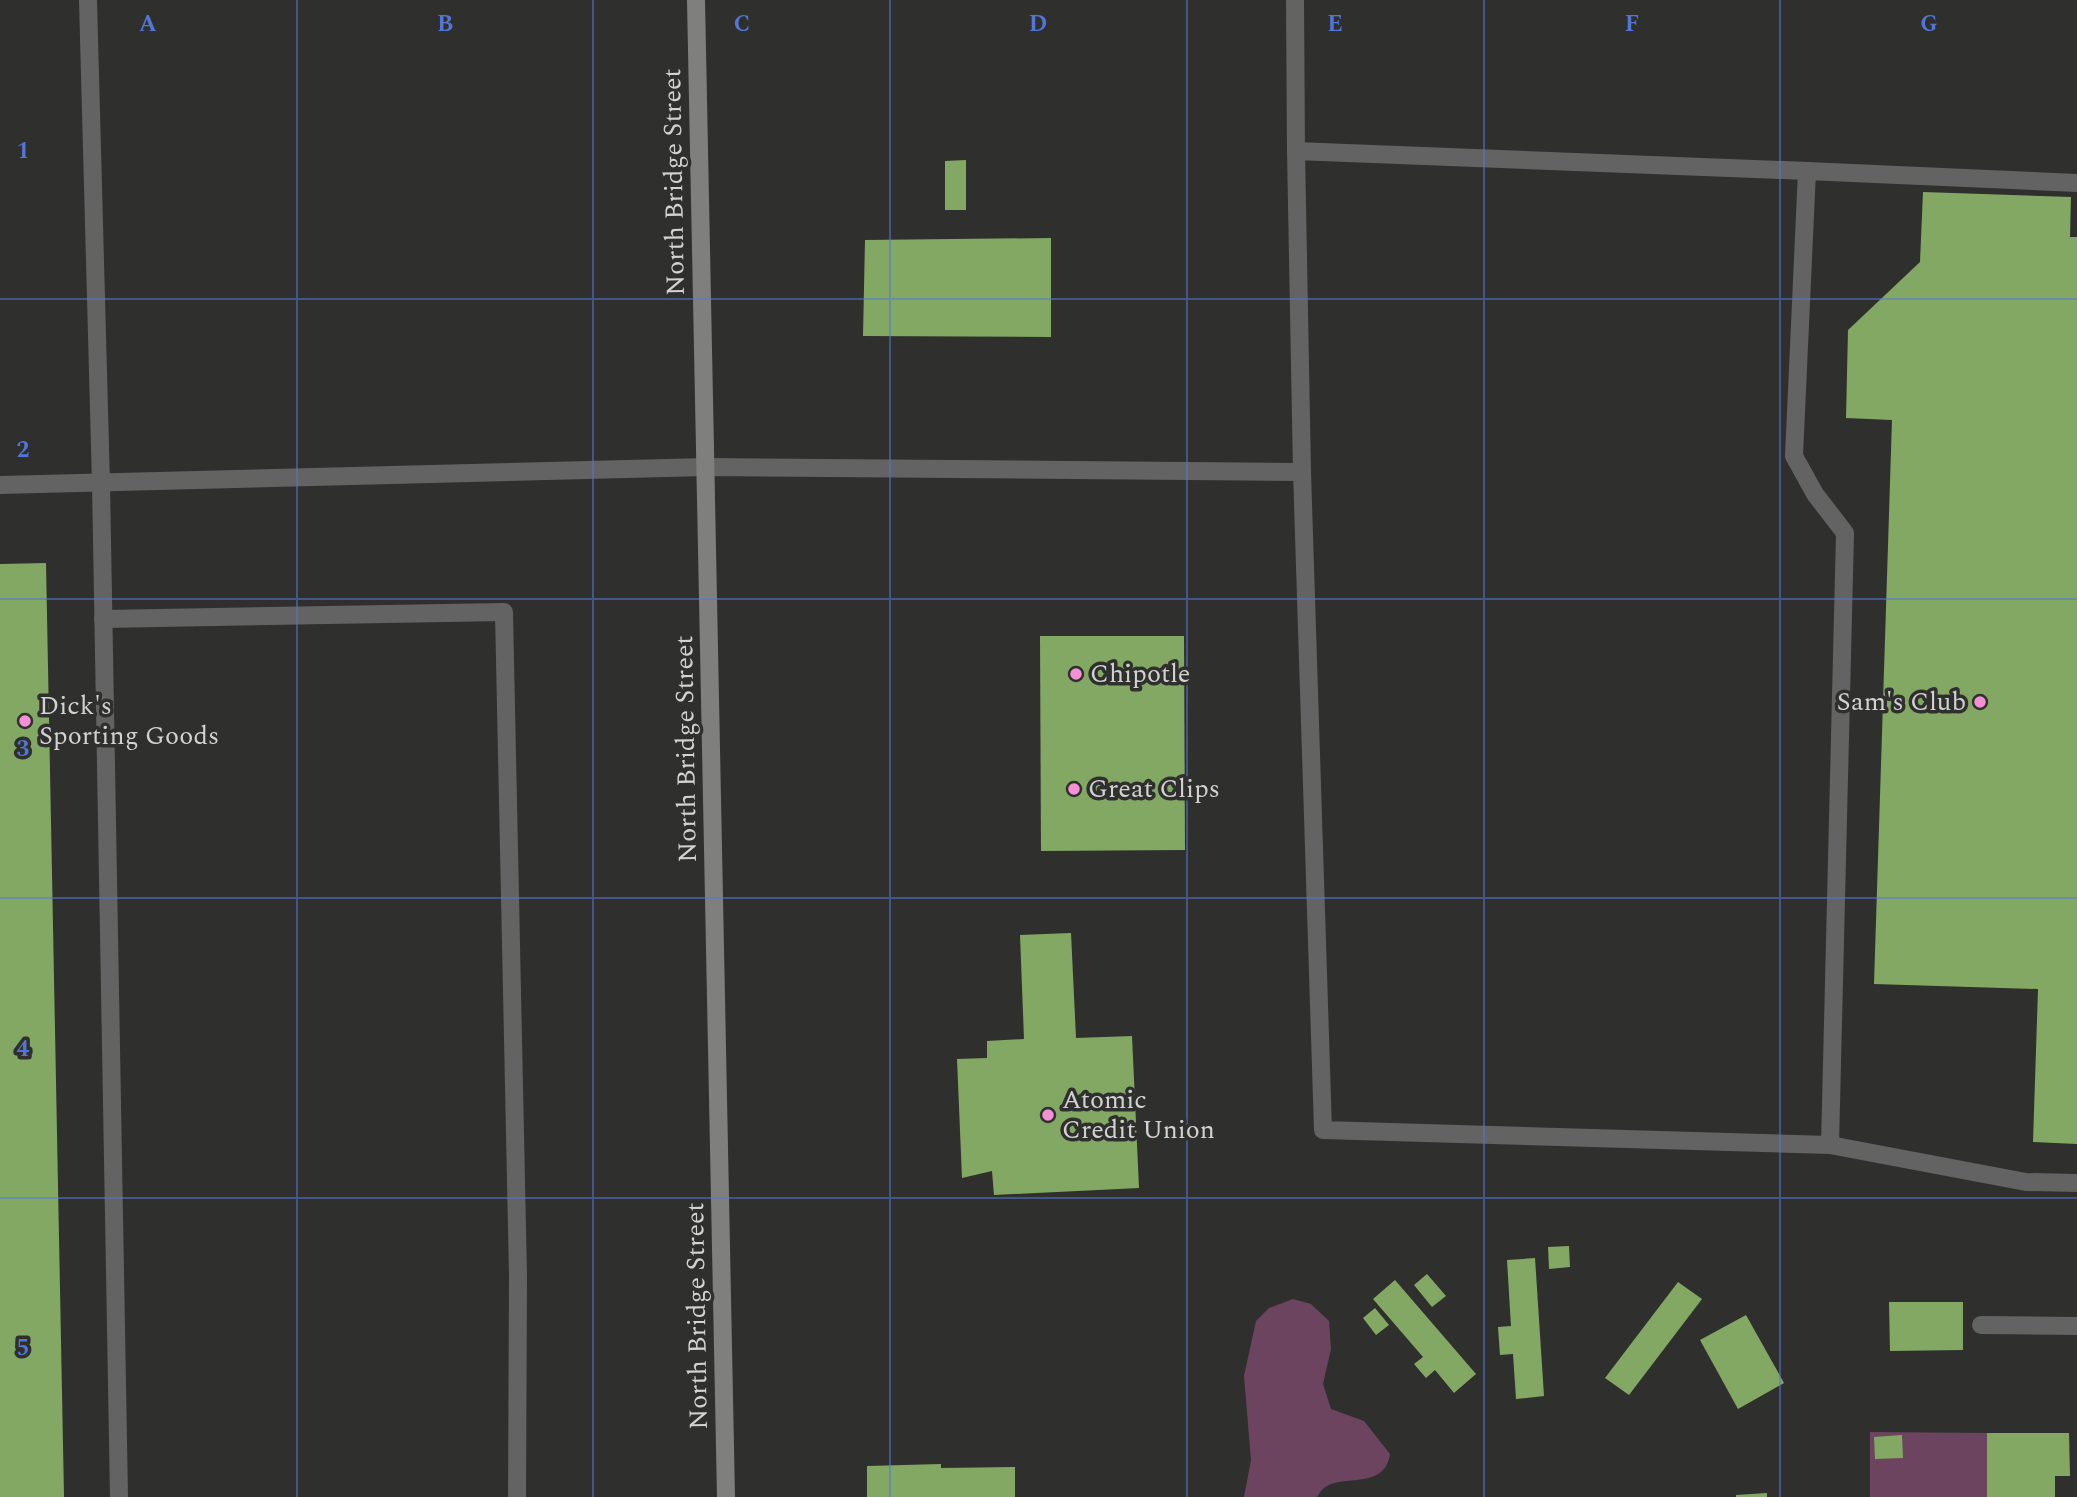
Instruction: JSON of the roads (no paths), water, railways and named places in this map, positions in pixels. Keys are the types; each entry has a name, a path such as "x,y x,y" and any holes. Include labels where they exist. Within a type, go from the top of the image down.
{"main road":[{"name":"North Bridge Street","path":"695,0 726,1497"}],"lane":[{"path":"88,0 101,484 119,1497"},
{"path":"1295,0 1302,472 1324,1130 1830,1145 2026,1182 2077,1183"},
{"path":"1296,151 2077,183"},
{"path":"1807,171 1794,456 1815,494 1845,533 1830,1145"},
{"path":"0,485 706,467 1302,472"},
{"path":"103,619 505,612 518,1276 517,1497"},
{"path":"1981,1325 2077,1326"}],"place":[{"name":"Chipotle","path":"1076,674"},
{"name":"Sam's Club","path":"1980,702"},
{"name":"Dick's Sporting Goods","path":"25,721"},
{"name":"Great Clips","path":"1074,789"},
{"name":"Atomic Credit Union","path":"1048,1115"}]}
